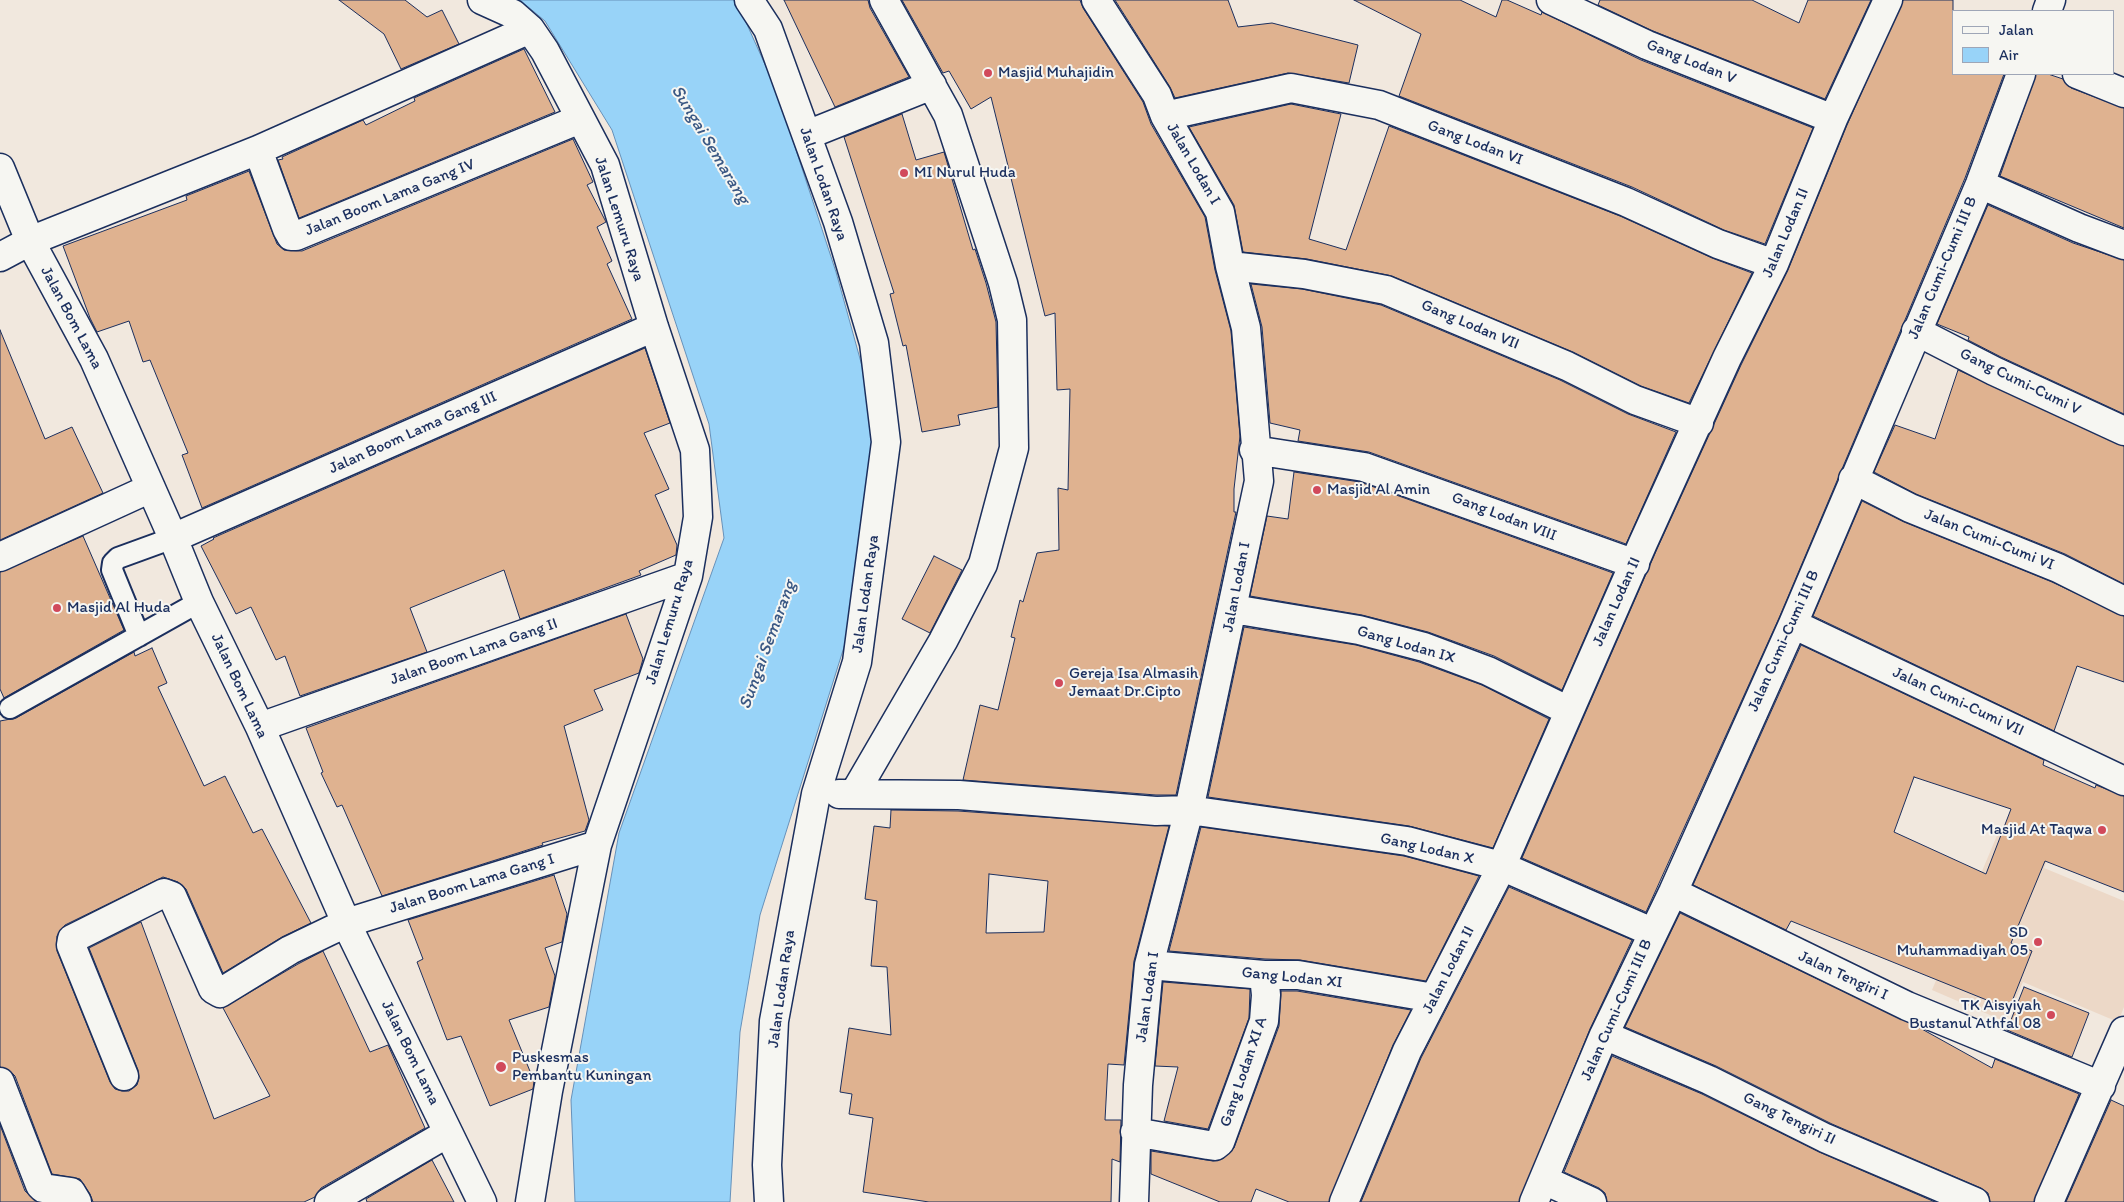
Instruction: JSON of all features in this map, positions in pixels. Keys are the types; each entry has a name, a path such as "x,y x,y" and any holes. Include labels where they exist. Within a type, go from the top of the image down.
{"street":[{"name":"Jalan Lemuru Raya","path":"482,0 513,14 530,28 545,51 605,165 654,328 695,450 698,517 688,576 597,846 548,1091 530,1202"},
{"name":"Jalan Lodan Raya","path":"749,0 768,29 838,222 874,343 886,442 857,662 816,794 774,1021 767,1165 769,1202"},
{"path":"854,794 943,641 983,564 1014,448 1012,320 1003,284 948,115 884,0"},
{"name":"Jalan Lodan I","path":"1096,0 1157,95 1165,116 1220,212 1230,266 1246,328 1254,450 1259,482 1189,810 1149,965 1135,1132 1134,1202"},
{"name":"Gang Lodan V","path":"1551,0 1647,45 1833,119"},
{"name":"Jalan Lodan II","path":"1344,1202 1407,1051 1501,866 1727,358 1774,264 1833,119 1888,0"},
{"path":"0,258 30,241 258,150 530,28"},
{"name":"Jalan Cumi-Cumi III B","path":"1539,1191 1604,1035 1652,932 1673,892 1792,624 1980,184 2021,75"},
{"path":"2080,75 2124,93"},
{"path":"806,135 932,85"},
{"name":"Gang Lodan VI","path":"1165,116 1290,88 1379,105 1626,202 1718,244 1774,264"},
{"name":"Jalan Boom Lama Gang IV","path":"258,150 287,229 291,236 296,236 580,119"},
{"name":"Jalan Bom Lama","path":"0,168 30,241 94,359 173,538 199,602 260,727 346,922 482,1202"},
{"path":"1980,184 2079,228 2124,245"},
{"name":"Gang Lodan VII","path":"1230,266 1304,274 1386,290 1567,366 1635,400 1699,423"},
{"name":"Jalan Boom Lama Gang III","path":"173,538 654,328"},
{"name":"Gang Cumi-Cumi V","path":"1916,331 1994,371 2124,431"},
{"name":"Gang Lodan VIII","path":"1254,450 1364,467 1635,564"},
{"name":"Jalan Cumi-Cumi VI","path":"1853,480 1910,508 2058,568 2124,601"},
{"path":"0,557 151,488"},
{"name":"Jalan Boom Lama Gang II","path":"260,727 688,576"},
{"name":"Gang Lodan IX","path":"1233,609 1359,630 1424,647 1488,671 1569,712"},
{"name":"Jalan Cumi-Cumi VII","path":"1792,624 2124,781"},
{"name":"Gang Lodan X","path":"816,794 959,795 1156,812 1189,810 1407,842 1501,866 1652,932"},
{"name":"Jalan Boom Lama Gang I","path":"124,1076 71,945 72,939 164,893 172,896 213,989 220,993 290,950 346,922 597,846"},
{"name":"Jalan Tengiri I","path":"1673,892 1907,1006 2101,1086"},
{"name":"Gang Lodan XI","path":"1149,965 1264,975 1298,975 1434,998"},
{"name":"Gang Lodan XI A","path":"1135,1132 1215,1146 1220,1142 1264,1021 1266,995 1264,975"},
{"path":"2049,1202 2124,1031"},
{"name":"Gang Tengiri II","path":"1604,1035 1709,1080 1825,1138 1975,1202"},
{"path":"0,1082 40,1185 43,1188 71,1192 77,1202"},
{"path":"329,1202 448,1133"},
{"path":"1539,1191 1592,1202"}],"lane":[{"path":"139,636 112,570 113,563 118,558 173,538"},
{"path":"10,708 199,602"}],"shaded area":[{"name":"SD Muhammadiyah 05","path":"2001,826 2052,847 2044,868 2124,901 2124,1007 2118,1022 2023,982 2006,1022 1932,990"}],"water":[{"name":"Sungai Semarang","path":"520,0 736,0 776,89 836,272 880,431 865,580 760,915 740,1032 730,1202 575,1202 571,1100 619,833 724,538 709,424 612,130 545,21"}],"building":[{"path":"339,0 405,0 427,17 442,10 459,44 401,69 384,34"},
{"path":"784,0 868,0 870,8 909,77 835,107"},
{"path":"902,0 1080,0 1083,8 1143,102 1151,124 1205,217 1215,270 1231,331 1240,436 1234,489 1234,512 1236,512 1176,795 963,780 980,705 998,710 1015,638 1011,637 1020,600 1023,602 1037,553 1059,550 1058,488 1068,490 1070,389 1057,390 1055,313 1045,316 991,97 971,109 949,71 943,73"},
{"path":"1115,0 1228,0 1238,27 1272,23 1358,45 1349,83 1288,73 1175,98"},
{"path":"1354,0 1460,0 1496,17 1502,0 1507,0 1541,15 1542,12 1641,60 1813,128 1765,244 1724,230 1632,187 1399,96 1421,34"},
{"path":"1600,0 1752,0 1799,23 1808,0 1871,0 1825,99 1653,31 1598,5"},
{"path":"1903,0 1953,0 1952,75 2004,75 1965,178 1779,618 1646,912 1522,858 1657,549 1741,365 1788,270 1847,125"},
{"path":"524,49 555,112 299,218 278,160 363,120 366,125 415,101 414,98"},
{"path":"2036,75 2051,75 2063,79 2071,88 2124,108 2124,228 2000,176"},
{"path":"1291,104 1341,114 1309,239 1346,250 1389,126 1620,216 1712,258 1752,273 1689,403 1641,386 1573,352 1392,276 1307,259 1243,252 1234,205 1189,127"},
{"path":"902,114 916,160 944,152 973,250 975,249 986,283 996,322 998,407 958,415 960,425 922,432 906,345 903,346 890,294 894,293 844,137"},
{"path":"573,139 593,182 587,185 606,222 597,227 612,261 607,264 632,319 202,508 182,455 188,453 150,360 143,362 129,321 97,332 63,246 187,200 186,196 249,171 277,244 284,250 302,251"},
{"path":"1988,205 2073,243 2124,260 2124,414 2001,357 1968,340 1969,337 1937,324"},
{"path":"1251,284 1302,289 1381,305 1560,380 1628,414 1676,432 1626,544 1369,452 1298,441 1300,430 1270,423 1262,327"},
{"path":"0,330 45,439 72,427 103,493 0,540"},
{"path":"645,348 670,423 644,433 669,489 655,495 677,545 676,555 639,571 641,575 520,619 504,570 410,608 427,652 300,696 285,656 276,660 251,607 236,614 201,546 213,538"},
{"path":"1958,370 2124,446 2124,584 2065,554 1916,494 1874,472 1895,425 1935,439"},
{"path":"1294,472 1360,482 1613,573 1562,690 1494,656 1428,632 1362,615 1250,596 1267,516 1288,519"},
{"path":"1862,501 1904,522 2052,582 2124,616 2124,682 2077,666 2054,731 1813,616"},
{"name":"Masjid Al Huda","path":"83,536 124,630 4,698 0,689 0,572"},
{"path":"934,556 962,570 930,633 902,619"},
{"path":"626,614 643,659 639,673 594,690 603,710 564,726 589,820 585,831 542,843 543,845 382,896 342,805 337,807 321,773 323,772 306,728"},
{"path":"1244,627 1356,645 1419,662 1482,685 1549,719 1493,848 1409,826 1208,797"},
{"path":"1801,645 2044,760 2043,765 2095,788 2096,785 2124,796 2124,892 2045,861 2011,943 2032,951 2009,1009 1791,921 1786,930 1693,885","holes":["1914,777 2011,809 1986,874 1894,832"]},
{"path":"152,648 167,683 158,687 204,786 225,776 253,833 262,829 311,923 282,937 223,973 186,889 178,882 163,877 65,925 57,936 57,951 110,1082 115,1089 129,1091 137,1085 139,1078 138,1070 89,948 141,922 214,1119 270,1096 223,1008 323,951 370,1052 388,1045 425,1128 321,1188 315,1197 304,1202 93,1202 80,1179 52,1174 15,1076 9,1070 0,1067 0,721 16,718 134,652 135,656"},
{"path":"891,810 958,811 1169,826 1134,961 1124,1065 1108,1064 1105,1120 1121,1120 1120,1162 1112,1159 1111,1202 929,1202 863,1192 873,1118 849,1114 852,1094 840,1092 849,1028 891,1035 887,967 871,966 877,901 865,899 874,826 890,828","holes":["989,874 1048,881 1044,932 986,933"]},
{"path":"1201,827 1404,856 1479,876 1426,981 1300,960 1169,951"},
{"path":"554,875 567,914 562,942 545,948 555,976 549,1007 509,1020 534,1081 533,1089 490,1106 461,1036 447,1040 417,962 423,959 408,920"},
{"path":"1509,887 1632,940 1590,1029 1519,1202 1361,1202 1421,1058"},
{"path":"1680,913 1920,1028 1992,1068 1995,1059 2079,1094 2034,1202 1990,1202 1988,1193 1981,1188 1832,1124 1716,1066 1625,1027"},
{"path":"1163,982 1250,989 1249,1018 1208,1129 1164,1121 1178,1067 1155,1066"},
{"name":"TK Aisyiyah Bustanul Athfal 08","path":"2024,987 2089,1013 2072,1057 2007,1030"},
{"path":"1281,991 1297,991 1411,1010 1393,1045 1329,1202 1289,1202 1256,1189 1251,1202 1220,1202 1151,1174 1151,1151 1213,1161 1224,1158 1234,1148 1279,1026"},
{"path":"1612,1056 1702,1094 1819,1152 1935,1202 1607,1202 1605,1193 1599,1188 1564,1172"},
{"path":"2111,1100 2124,1106 2124,1202 2066,1202"},
{"path":"0,1125 25,1191 38,1202 0,1202"},
{"path":"432,1160 454,1202 367,1202 366,1199"}],"place":[{"name":"Masjid Muhajidin","path":"988,73"},
{"name":"MI Nurul Huda","path":"904,173"},
{"name":"Masjid Al Amin","path":"1317,490"},
{"name":"Masjid Al Huda","path":"57,608"},
{"name":"Gereja Isa Almasih Jemaat Dr.Cipto","path":"1059,683"},
{"name":"Masjid At Taqwa","path":"2102,830"},
{"name":"SD Muhammadiyah 05","path":"2038,942"},
{"name":"TK Aisyiyah Bustanul Athfal 08","path":"2051,1015"},
{"name":"Puskesmas Pembantu Kuningan","path":"501,1067"}]}
